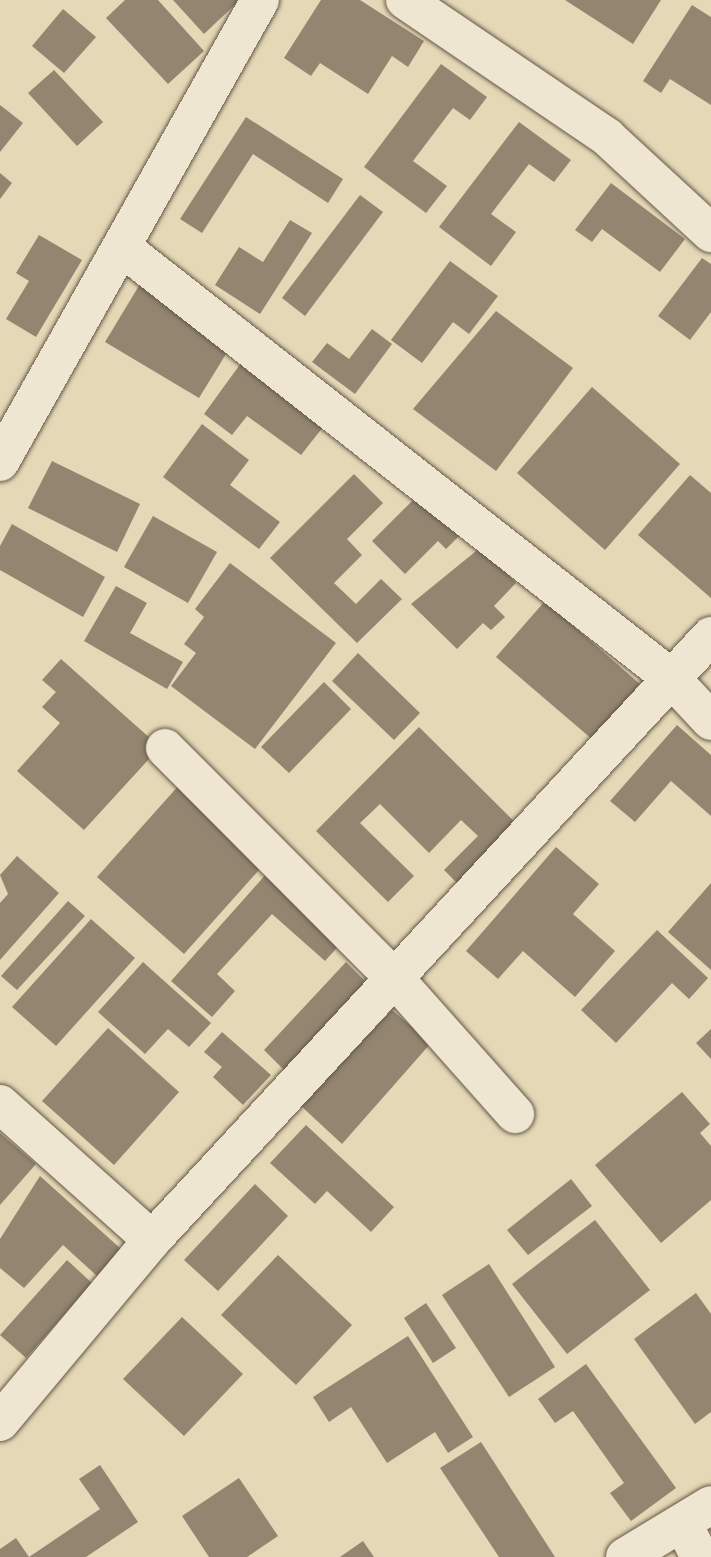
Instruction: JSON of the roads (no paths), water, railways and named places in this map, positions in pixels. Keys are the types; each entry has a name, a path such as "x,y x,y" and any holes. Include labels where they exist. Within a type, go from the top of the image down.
{"street":[{"path":"0,462 124,248 260,0"},
{"path":"405,0 607,137 711,233"},
{"path":"124,248 670,677 711,721"},
{"path":"0,1422 152,1240 397,981 670,677 711,636"},
{"path":"165,748 397,981 515,1114"},
{"path":"0,1104 152,1240"},
{"path":"625,1557 698,1529"}]}
